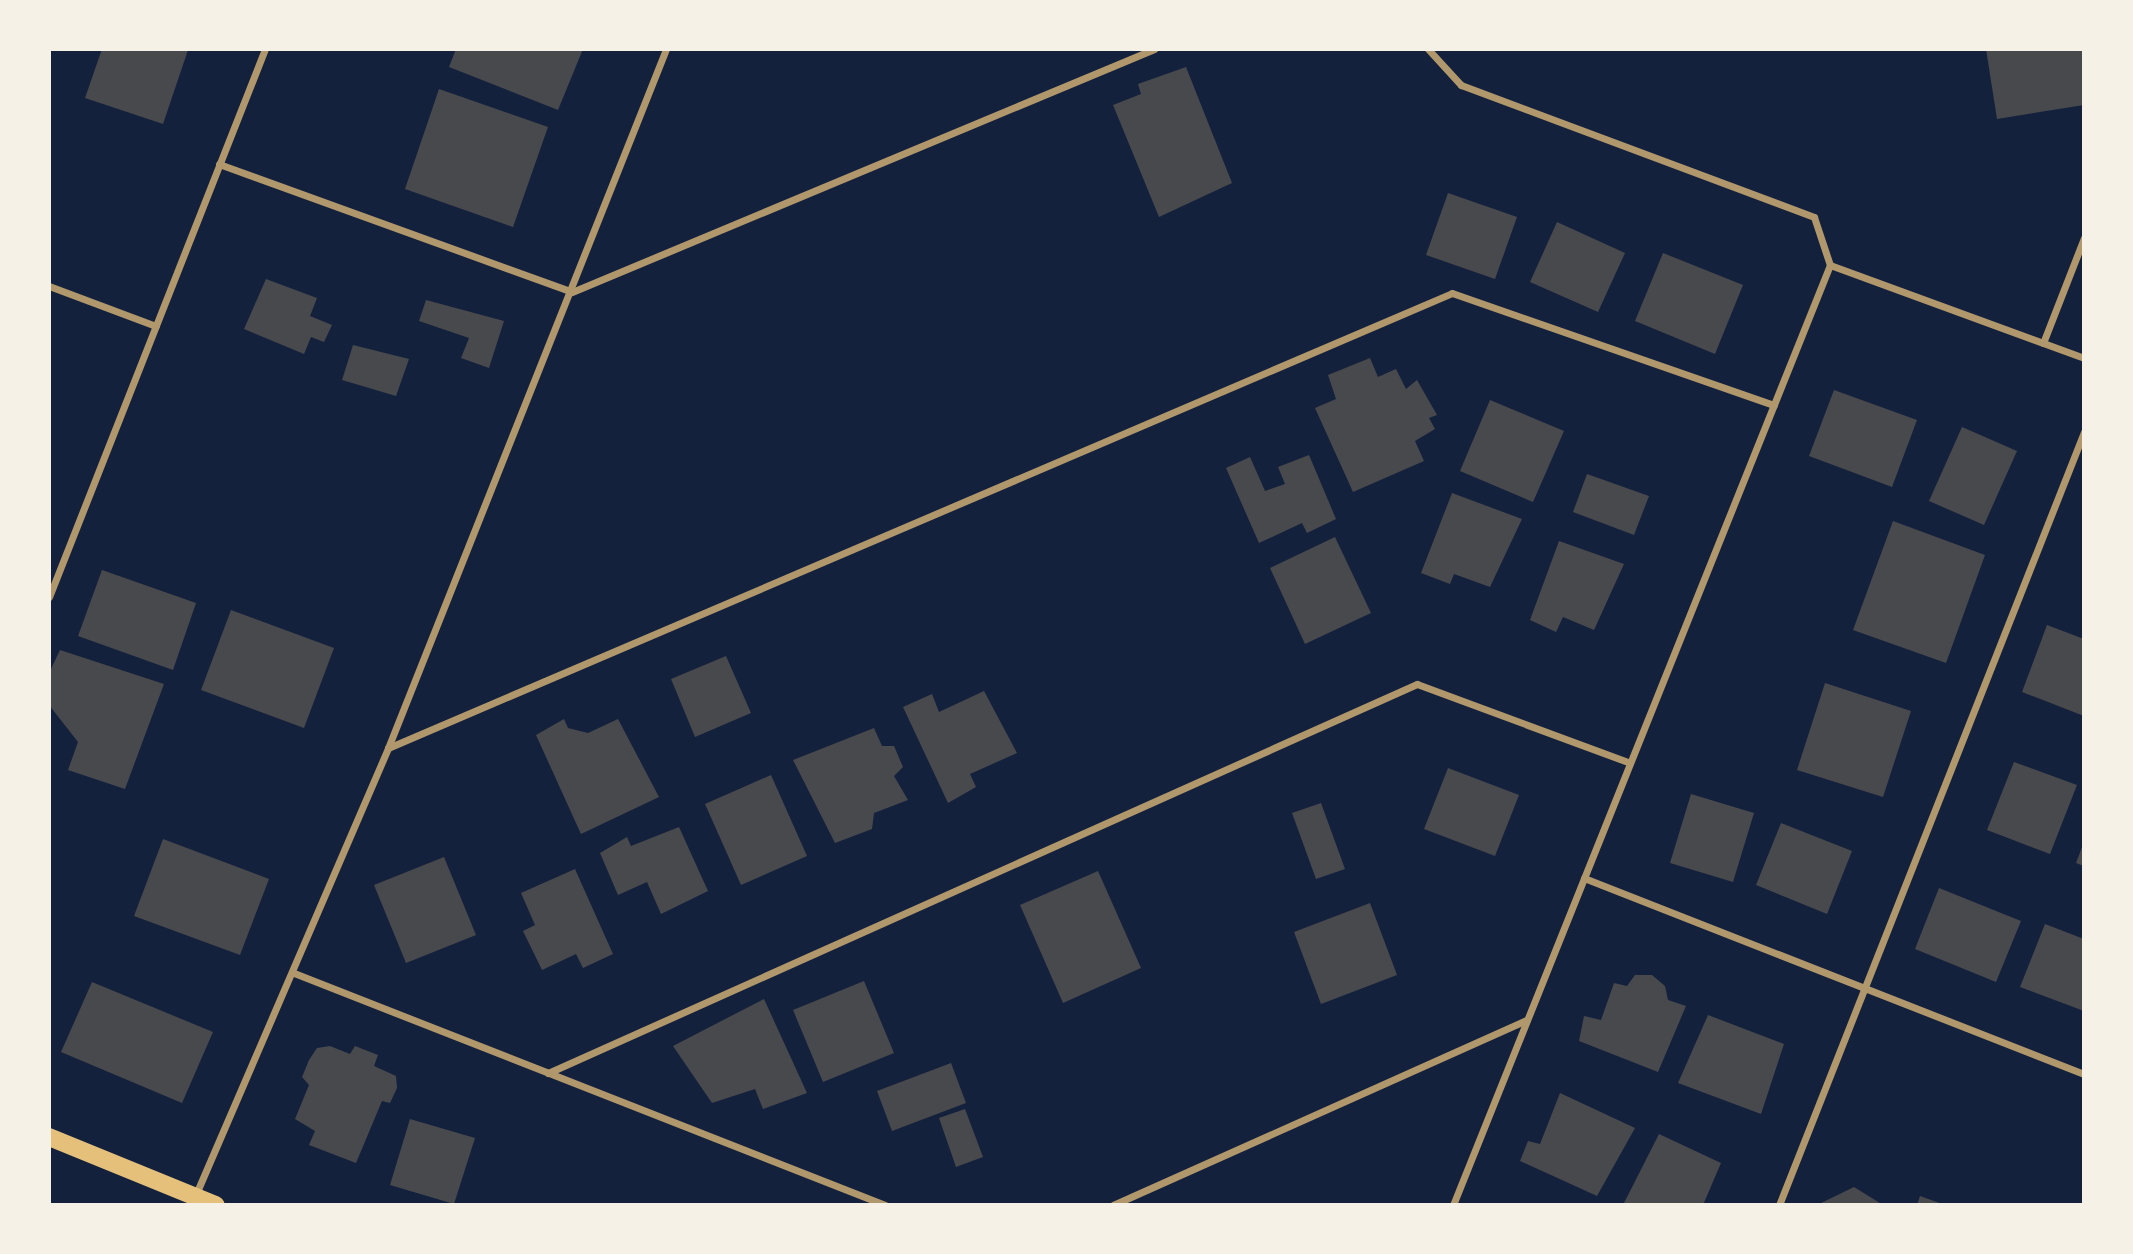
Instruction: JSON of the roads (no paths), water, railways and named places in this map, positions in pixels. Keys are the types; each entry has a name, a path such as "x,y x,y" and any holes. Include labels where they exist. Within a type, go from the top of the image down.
{"main road":[{"path":"49,1138 216,1205"}],"street":[{"path":"49,597 265,49"},
{"path":"195,1197 294,973 388,748 572,292 666,49"},
{"path":"219,164 572,292 1154,49"},
{"path":"1428,49 1461,85 1814,216 1830,265 1453,1205"},
{"path":"2043,343 2084,237"},
{"path":"1830,265 2084,358"},
{"path":"49,286 156,326"},
{"path":"388,748 1452,293 1774,405"},
{"path":"1779,1205 2084,432"},
{"path":"548,1073 1418,684 1630,762"},
{"path":"1584,878 2084,1074"},
{"path":"294,973 885,1205"},
{"path":"1113,1205 1527,1020"}]}
